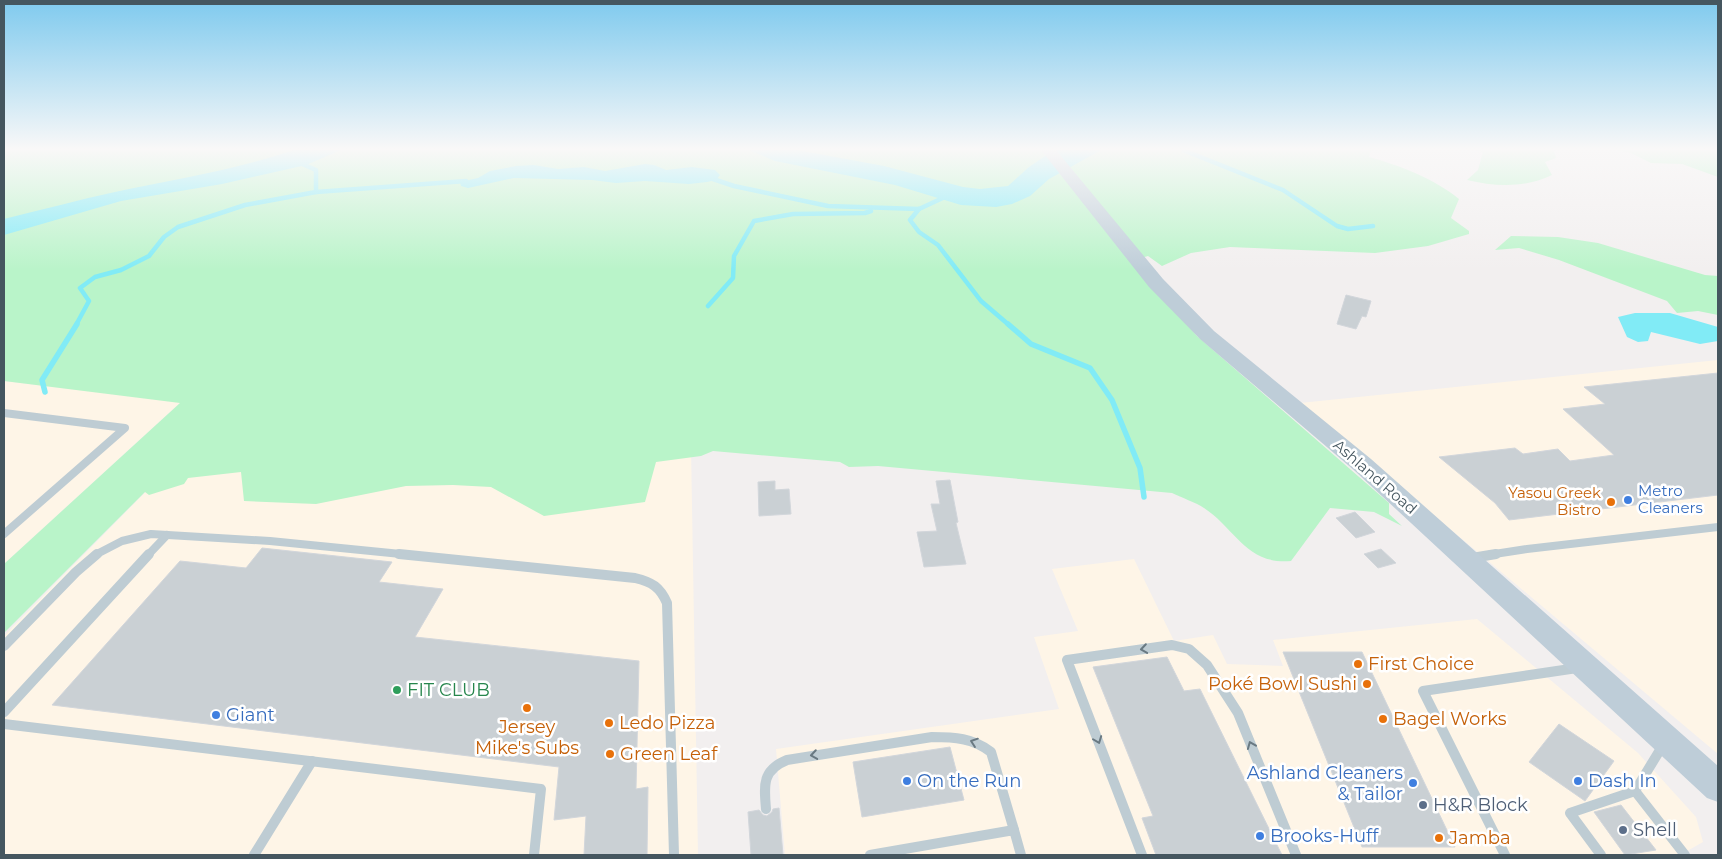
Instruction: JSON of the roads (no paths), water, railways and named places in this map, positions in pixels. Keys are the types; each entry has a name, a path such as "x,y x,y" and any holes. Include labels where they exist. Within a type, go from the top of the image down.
{"main road":[{"name":"Ashland Road","path":"1080,190 1156,283 1207,335 1355,458 1718,788"}],"lane":[{"path":"4,413 125,428 4,534"},
{"path":"1467,559 1527,549 1718,527"},
{"path":"4,646 82,566 99,552 128,538 151,534 270,541 635,578 653,582 663,591 668,603 674,855"},
{"path":"4,712 166,535"},
{"path":"1142,855 1067,660 1172,645 1189,648 1207,665 1238,713 1296,855"},
{"path":"1505,855 1423,691 1586,667"},
{"path":"4,724 540,789 534,855"},
{"path":"766,810 764,792 768,777 772,768 787,760 932,737 953,737 982,744 991,752 1021,855"},
{"path":"1601,855 1570,813 1635,791 1666,739"},
{"path":"254,855 312,762"},
{"path":"1635,791 1685,855"},
{"path":"870,855 1014,830"}],"water":[{"path":"125,190 186,190 121,201 4,235 4,219"},
{"path":"912,190 1037,190 1030,196 1012,204 996,207 961,205"},
{"path":"1635,313 1670,313 1718,327 1718,341 1700,344 1651,332 1648,341 1638,342 1627,337 1618,317"}],"waterway":[{"path":"316,192 342,190"},
{"path":"753,190 828,206 919,209"},
{"path":"1283,190 1337,226 1348,229 1373,226"},
{"path":"76,325 89,301 80,288 95,277 121,270 149,256 164,237 178,227 245,205 316,192"},
{"path":"919,209 947,196"},
{"path":"919,209 910,220 919,232 938,245 981,301 1009,325"},
{"path":"708,306 733,278 734,256 754,221 793,214 865,213 871,211"},
{"path":"45,392 42,380 77,324"},
{"path":"1008,324 1031,344 1090,368 1112,400 1140,468 1144,497"}],"place":[{"name":"Metro Cleaners","path":"1628,500"},
{"name":"Yasou Greek Bistro","path":"1611,502"},
{"name":"First Choice","path":"1358,664"},
{"name":"Poké Bowl Sushi","path":"1367,684"},
{"name":"FIT CLUB","path":"397,690"},
{"name":"Jersey Mike's Subs","path":"527,708"},
{"name":"Giant","path":"216,715"},
{"name":"Bagel Works","path":"1383,719"},
{"name":"Ledo Pizza","path":"609,723"},
{"name":"Green Leaf","path":"610,754"},
{"name":"On the Run","path":"907,781"},
{"name":"Dash In","path":"1578,781"},
{"name":"Ashland Cleaners & Tailor","path":"1413,783"},
{"name":"H&R Block","path":"1423,805"},
{"name":"Shell","path":"1623,830"},
{"name":"Brooks-Huff","path":"1260,836"},
{"name":"Jamba","path":"1439,838"}]}
